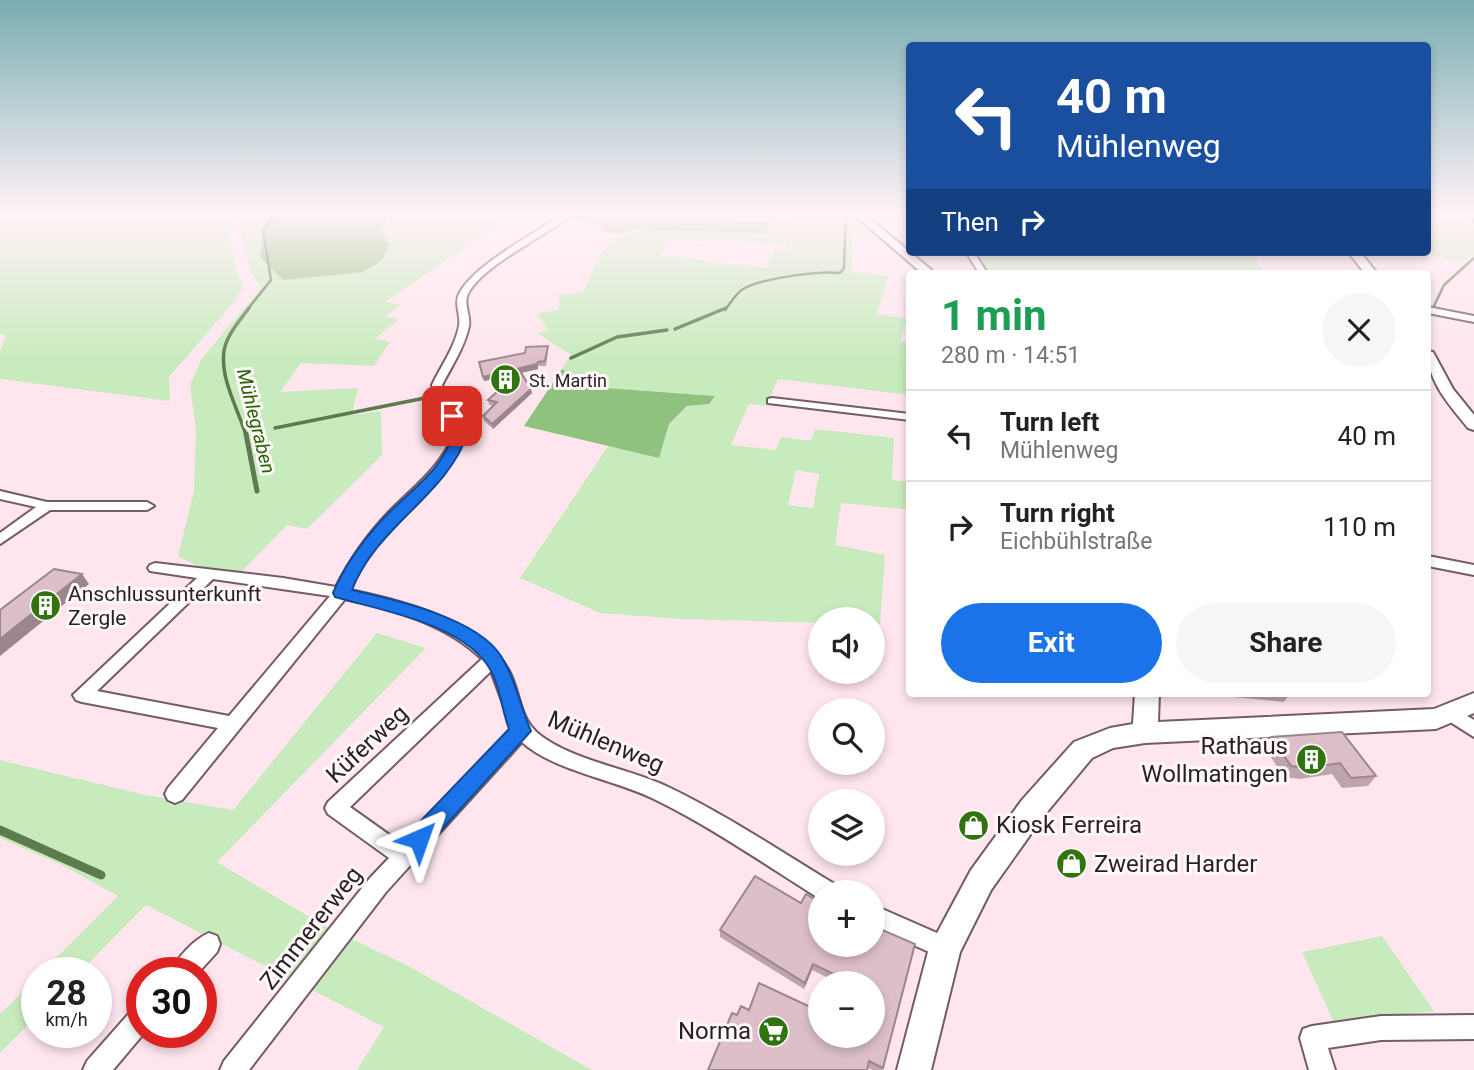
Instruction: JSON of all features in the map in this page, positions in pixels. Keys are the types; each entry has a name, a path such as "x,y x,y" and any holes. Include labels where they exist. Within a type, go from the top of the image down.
{"main road":[{"path":"1431,361 1446,390 1474,425"},
{"path":"1145,733 1146,697"},
{"path":"914,1070 945,948 981,880 1063,771 1083,750 1110,738 1145,733 1436,719 1474,702"}],"street":[{"path":"175,794 341,593 349,573 385,526 446,466 461,432 437,385 456,351 465,322 460,302 464,292 471,283 498,262"},
{"path":"1431,311 1474,319"},
{"path":"772,401 906,416"},
{"path":"0,495 47,506 147,506"},
{"path":"4,533 47,506"},
{"path":"1431,562 1474,570"},
{"name":"Mühlenweg","path":"155,568 341,593 407,608 432,619 474,642 493,659 507,687 511,709 520,731 543,748 659,792 808,880"},
{"path":"209,575 82,695 233,724"},
{"name":"Küferweg","path":"403,856 335,808 493,659"},
{"path":"1450,713 1474,730"},
{"name":"Zimmererweg","path":"233,1070 328,947 403,856 520,731"},
{"path":"885,921 945,948"},
{"path":"197,957 209,944"},
{"path":"1322,1070 1312,1038 1381,1028 1474,1027"},
{"path":"96,1070 126,1036"}],"green space":[{"path":"0,262 234,262 243,287 234,302 169,377 170,401 0,379 0,352 6,335 0,334"},
{"path":"248,262 324,262 338,273 363,272 368,262 444,262 386,302 400,305 385,317 399,319 375,339 390,342 374,366 301,363 280,392 358,388 352,415 381,411 382,455 307,529 287,525 242,571 225,573 201,567 178,556 194,491 196,430 190,385 202,358 261,288"},
{"path":"265,262 379,262 363,272 283,280"},
{"path":"596,262 716,262 765,268 768,262 851,262 851,271 889,276 876,314 906,319 900,341 906,342 906,395 778,379 766,406 749,404 731,445 776,450 781,437 811,441 815,429 894,438 892,480 906,482 906,510 841,503 835,545 885,555 881,607 808,607 808,623 681,619 600,613 520,578 609,445 659,458 669,424 687,406 709,404 714,396 592,387 562,369 571,355 537,333 548,330 537,314 559,309 559,295 583,292","holes":["796,470 819,474 813,508 788,505"]},
{"path":"979,262 1257,262 1262,270 984,270"},
{"path":"562,369 592,387 715,396 709,404 687,406 669,424 659,458 524,426"},
{"path":"377,633 426,648 217,862 323,925 412,968 592,1070 357,1070 384,1027 146,905 95,957 57,957 118,896 62,865 0,838 0,760 141,794 233,810"},
{"path":"1382,936 1434,1011 1335,1025 1302,952"},
{"path":"21,994 21,1032 0,1053 0,1014"}],"building":[{"path":"548,346 545,361 483,377 479,362 525,353 526,347"},
{"path":"520,371 531,389 492,424 483,416 497,402 488,400"},
{"path":"54,569 82,574 0,639 0,610"},
{"path":"1342,732 1376,776 1351,778 1340,763 1308,768 1291,766 1271,737"},
{"path":"755,876 801,903 806,894 808,895 808,957 885,957 885,931 915,944 883,1068 869,1061 867,1070 708,1070 732,1013 737,1015 741,1006 749,1010 759,983 808,1006 808,1048 885,1048 885,971 827,971 813,964 805,983 720,930"}],"waterway":[{"name":"Mühlegraben","path":"247,310 271,280 268,262"},
{"path":"725,310 740,291 752,285 790,276 840,273 844,262"},
{"path":"1434,306 1444,285 1470,262"},
{"name":"Mühlegraben","path":"246,435 227,383 223,362 227,340 249,308"},
{"path":"675,329 726,308"},
{"path":"571,358 617,337 667,330"},
{"path":"275,428 435,396"},
{"name":"Mühlegraben","path":"246,434 257,491"},
{"path":"0,830 101,875"}],"place":[{"name":"St. Martin","path":"506,380"},
{"name":"Anschlussunterkunft Zergle","path":"45,606"},
{"name":"Rathaus Wollmatingen","path":"1311,760"},
{"name":"Kiosk Ferreira","path":"973,825"},
{"name":"Zweirad Harder","path":"1071,864"},
{"name":"Norma","path":"774,1031"}],"route":[{"path":"419,839 520,731 511,709 507,687 493,659 474,642 443,624 407,608 341,593 349,573 385,526 446,466 461,432 452,416"}]}
